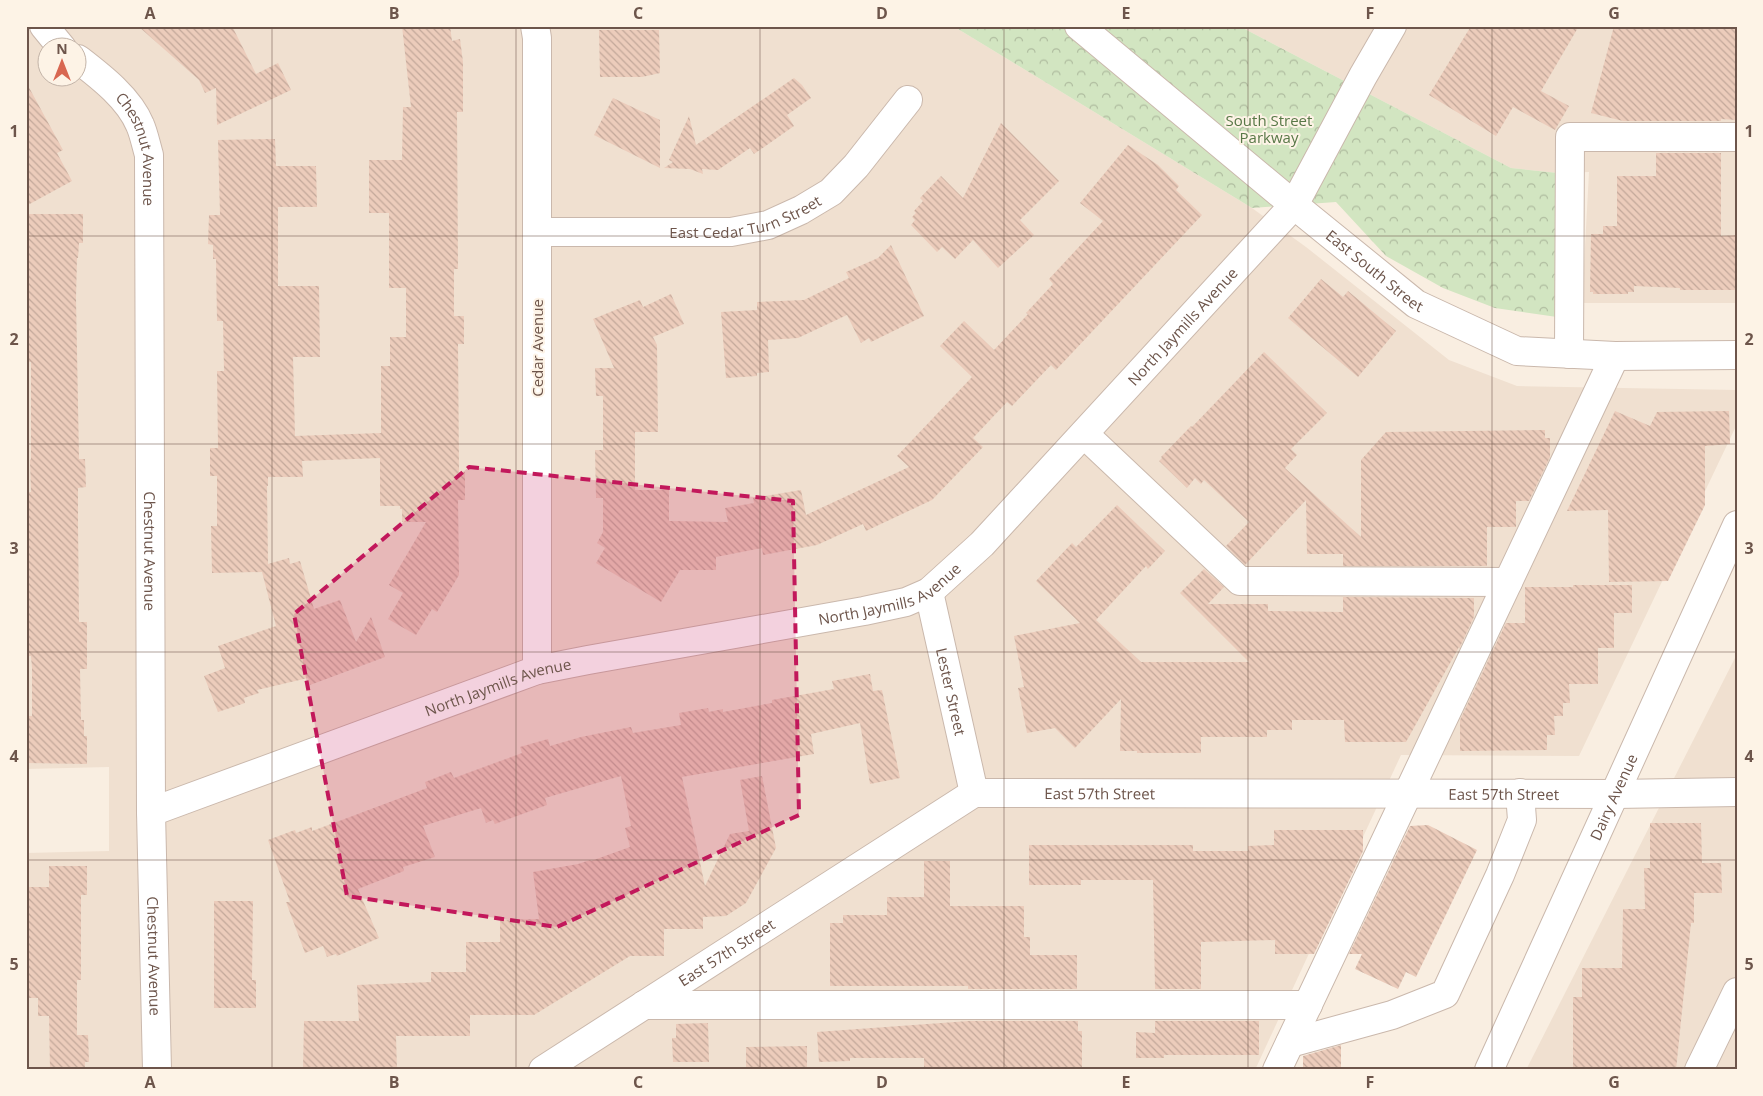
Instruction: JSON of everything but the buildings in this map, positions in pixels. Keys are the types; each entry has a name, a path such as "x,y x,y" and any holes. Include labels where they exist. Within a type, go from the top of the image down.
{"street":[{"path":"44,26 54,38"},
{"name":"Cedar Avenue","path":"535,26 537,38 537,670"},
{"name":"East South Street","path":"1079,26 1416,304 1517,351 1614,356 1737,356"},
{"name":"North Jaymills Avenue","path":"151,812 537,670 864,611 906,602 930,592 982,544 1294,205 1392,26"},
{"name":"Chestnut Avenue","path":"88,67 122,97 139,122 150,155 151,812 157,1070"},
{"name":"East Cedar Turn Street","path":"537,232 731,232 768,225 801,210 831,192 856,166 908,100"},
{"path":"1569,354 1570,137 1737,137"},
{"path":"1277,1070 1614,356"},
{"path":"1084,434 1240,581 1508,582"},
{"name":"Dairy Avenue","path":"1489,1070 1737,525"},
{"name":"Lester Street","path":"930,592 974,793"},
{"name":"East 57th Street","path":"543,1070 974,793 1407,792 1616,794 1737,792"},
{"path":"1290,1043 1392,1015 1445,994 1500,875 1522,820 1520,793"},
{"path":"1699,1070 1736,997"},
{"path":"644,1005 1308,1005"}],"highlighted area":[{"path":"469,467 793,501 799,815 557,927 347,896 294,614"}],"shaded area":[{"path":"26,26 953,26 1252,208 1306,247 1449,360 1517,386 1737,390 1737,424 1579,756 1401,755 1255,1070 26,1070 26,853 109,851 109,767 26,769"},
{"path":"1239,26 1737,26 1737,303 1582,303 1589,172 1558,173 1511,168"},
{"path":"1737,654 1737,1070 1526,1070"}],"green space":[{"name":"South Street Parkway","path":"953,26 1239,26 1511,168 1558,173 1557,317 1495,308 1443,288 1386,256 1336,202 1252,208"}]}
